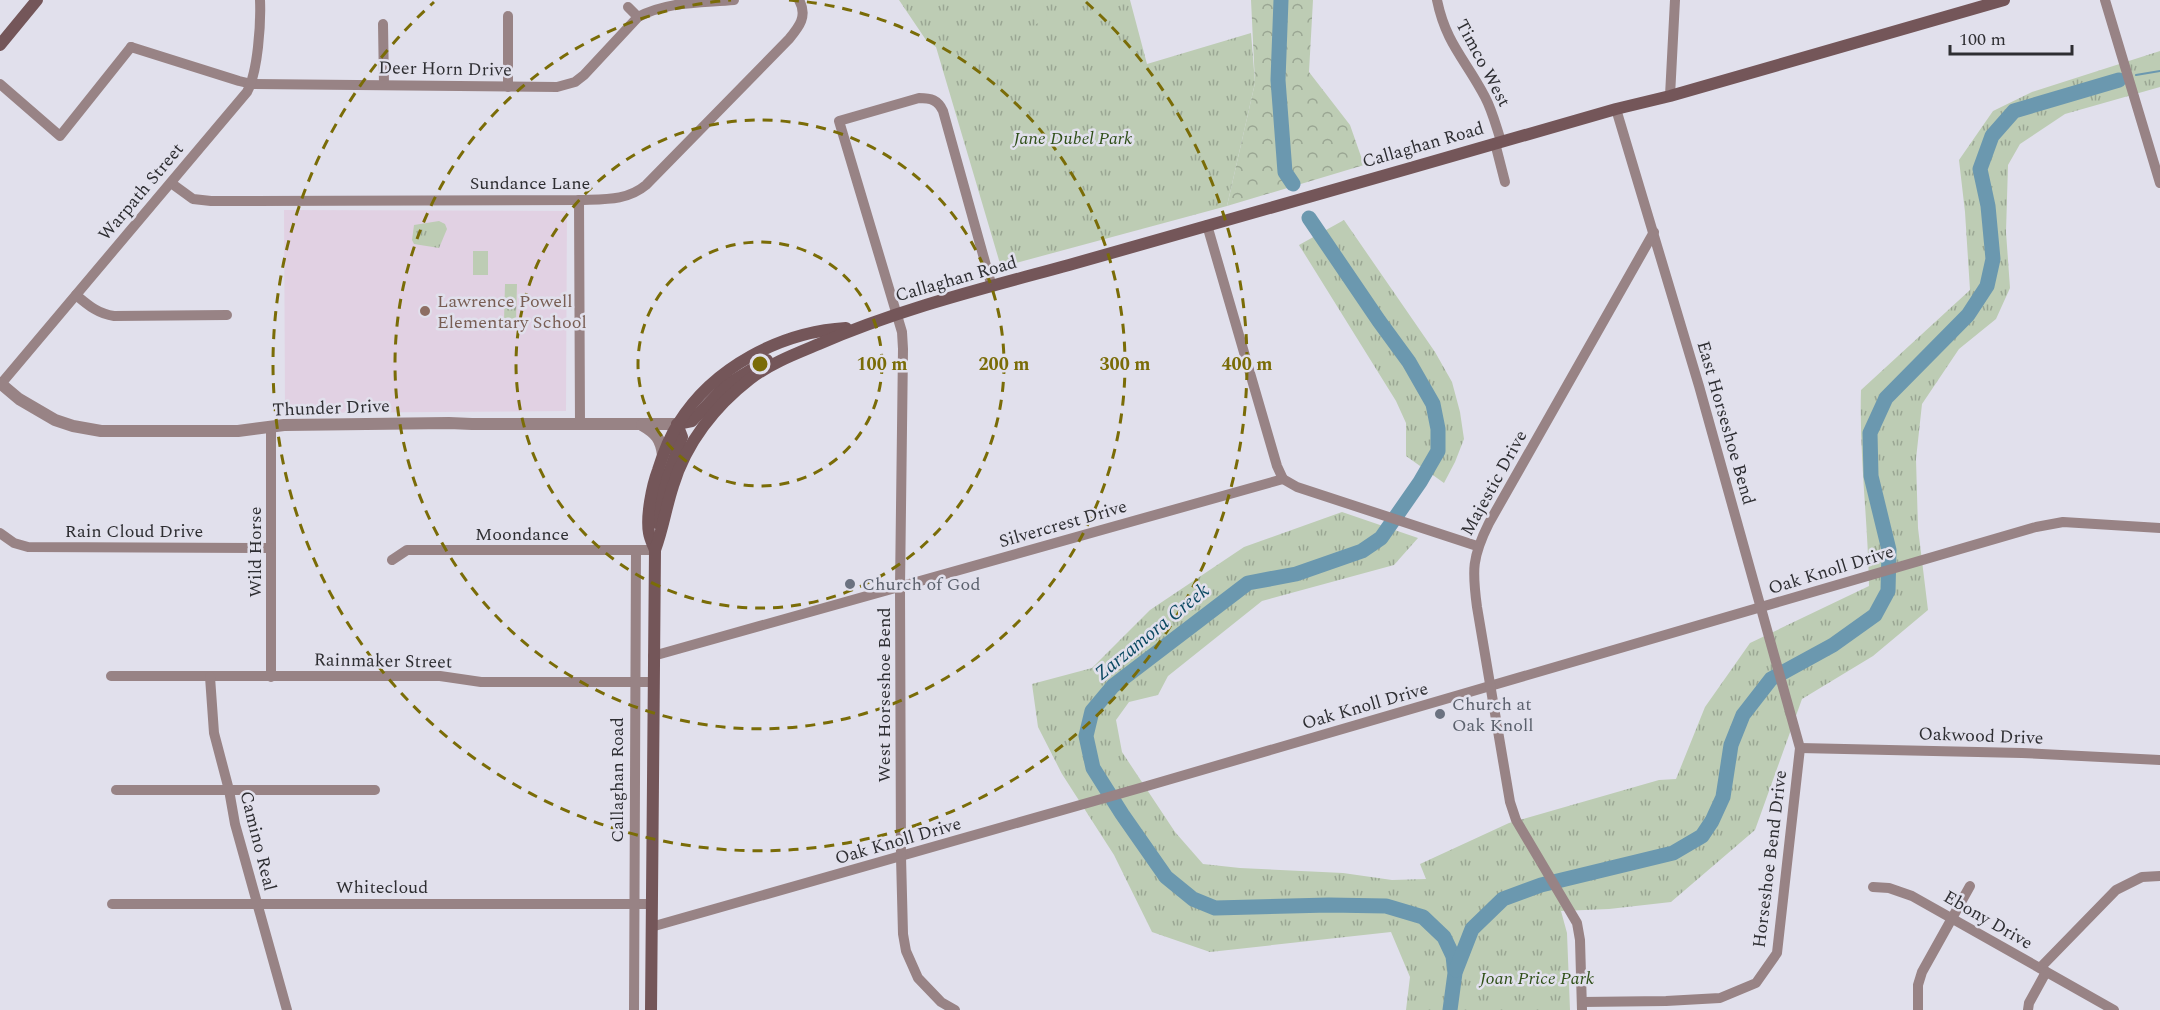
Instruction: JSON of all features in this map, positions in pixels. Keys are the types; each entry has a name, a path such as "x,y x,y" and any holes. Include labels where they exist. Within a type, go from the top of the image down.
{"main road":[{"path":"0,45 37,0"},
{"name":"Callaghan Road","path":"651,1010 653,656 657,546 672,486 696,437 710,419 751,379 783,359 854,328 1498,142 1670,96 2004,0"},
{"name":"Callaghan Road","path":"657,546 649,532 656,476 677,424 702,394 714,382 748,357 815,332 826,329 854,328"},
{"path":"657,546 656,530 660,500 682,437 677,424 692,422 726,385 752,368 800,345 829,339"}],"street":[{"path":"252,84 260,29 260,0"},
{"name":"Deer Horn Drive","path":"0,84 60,136 128,43 252,84 557,87 575,82 638,17 666,6 734,0"},
{"name":"Timco West","path":"1437,0 1446,31 1489,105 1505,182"},
{"path":"1670,96 1676,0"},
{"path":"2105,0 2160,183"},
{"name":"Sundance Lane","path":"171,183 193,199 211,201 579,200 626,197 646,185 789,39 801,24 802,1"},
{"path":"627,7 638,17"},
{"path":"508,16 508,87"},
{"path":"383,24 384,85"},
{"name":"Warpath Street","path":"0,384 252,84"},
{"name":"West Horseshoe Bend","path":"955,1010 941,1002 918,978 906,951 903,933 900,587 903,349 897,315 839,121 919,98 927,98 939,103 992,287"},
{"name":"East Horseshoe Bend","path":"1616,109 1654,232 1800,748"},
{"path":"579,200 580,424"},
{"path":"1207,225 1277,466 1283,479 1297,487 1478,546"},
{"name":"Majestic Drive","path":"1582,1006 1579,931 1567,904 1516,820 1510,802 1473,575 1478,546 1654,232"},
{"path":"76,295 104,315 227,315"},
{"name":"Thunder Drive","path":"0,384 36,411 55,420 87,430 238,431 300,424 677,424"},
{"path":"641,424 658,436 662,442 663,454"},
{"name":"Wild Horse","path":"271,427 271,677"},
{"name":"Silvercrest Drive","path":"653,656 1283,479"},
{"name":"Oak Knoll Drive","path":"651,927 1079,806 2036,527 2063,522 2160,528"},
{"name":"Rain Cloud Drive","path":"0,533 14,543 28,547 271,548"},
{"name":"Moondance","path":"392,560 407,550 636,550 657,546"},
{"name":"Callaghan Road","path":"634,1010 636,550"},
{"name":"Rainmaker Street","path":"111,676 440,676 481,682 654,682"},
{"name":"Camino Real","path":"210,677 214,733 235,824 287,1010"},
{"name":"Oakwood Drive","path":"1800,748 2022,753 2160,760"},
{"name":"Horseshoe Bend Drive","path":"1582,1006 1719,998 1756,983 1777,953 1800,748"},
{"path":"116,790 375,790"},
{"name":"Ebony Drive","path":"1873,888 1889,888 1904,892 2043,970 2116,890 2128,882 2160,876"},
{"path":"1918,1010 1918,985 1922,972 1970,886"},
{"name":"Whitecloud","path":"112,904 652,904"},
{"path":"2028,1010 2029,1002 2043,970 2114,1010"}],"shaded area":[{"name":"Lawrence Powell Elementary School","path":"284,210 567,211 566,411 285,413"}],"green space":[{"name":"Jane Dubel Park","path":"899,0 1130,0 1147,64 1251,33 1255,83 1227,206 1001,267 936,47 926,40"},
{"path":"1028,0 1042,0 1048,20 1036,24"},
{"path":"1251,0 1313,0 1309,72 1350,125 1364,165 1227,206 1255,83"},
{"name":"Joan Price Park","path":"2160,51 2160,87 2065,114 2020,144 2008,165 2006,232 2010,288 1996,319 1959,349 1922,404 1916,459 1918,528 1928,610 1873,656 1802,699 1755,830 1671,902 1609,909 1561,911 1567,933 1570,1010 1406,1010 1410,977 1391,932 1210,952 1152,932 1114,855 1062,774 1038,727 1032,684 1092,668 1150,610 1244,547 1342,512 1418,538 1394,565 1262,601 1168,676 1158,695 1129,702 1116,720 1122,752 1175,832 1203,864 1343,873 1392,880 1426,879 1420,864 1509,823 1659,780 1676,779 1705,707 1750,643 1869,586 1861,439 1861,390 1970,290 1959,160 1993,111 2032,92"},
{"path":"1344,220 1435,352 1452,382 1464,439 1444,483 1406,456 1406,423 1396,401 1299,245"},
{"path":"439,221 445,224 447,229 439,248 414,244 412,240 414,225"},
{"path":"473,251 488,251 488,275 473,275"},
{"path":"505,284 517,284 516,321 504,321"}],"waterway":[{"name":"Zarzamora Creek","path":"1281,0 1278,80 1285,172 1293,184"},
{"path":"2136,75 2160,71"},
{"path":"1456,970 1472,929 1503,899 1541,885 1673,853 1702,836 1723,797 1731,745 1743,715 1771,679 1833,645 1875,615 1888,591 1889,550 1871,476 1870,433 1886,398 1968,315 1987,286 1993,259 1988,206 1980,169 1992,136 2014,111 2119,80"},
{"name":"Zarzamora Creek","path":"1309,218 1409,362 1433,404 1438,429 1438,451 1420,482 1381,538 1362,551 1296,574 1248,583 1113,686 1092,711 1086,736 1093,768 1122,814 1166,877 1193,899 1215,908 1386,906 1423,917 1444,937 1453,956 1455,973 1450,1010"}],"place":[{"name":"Lawrence Powell Elementary School","path":"425,311"},
{"name":"Church of God","path":"850,584"},
{"name":"Church at Oak Knoll","path":"1440,714"}]}
